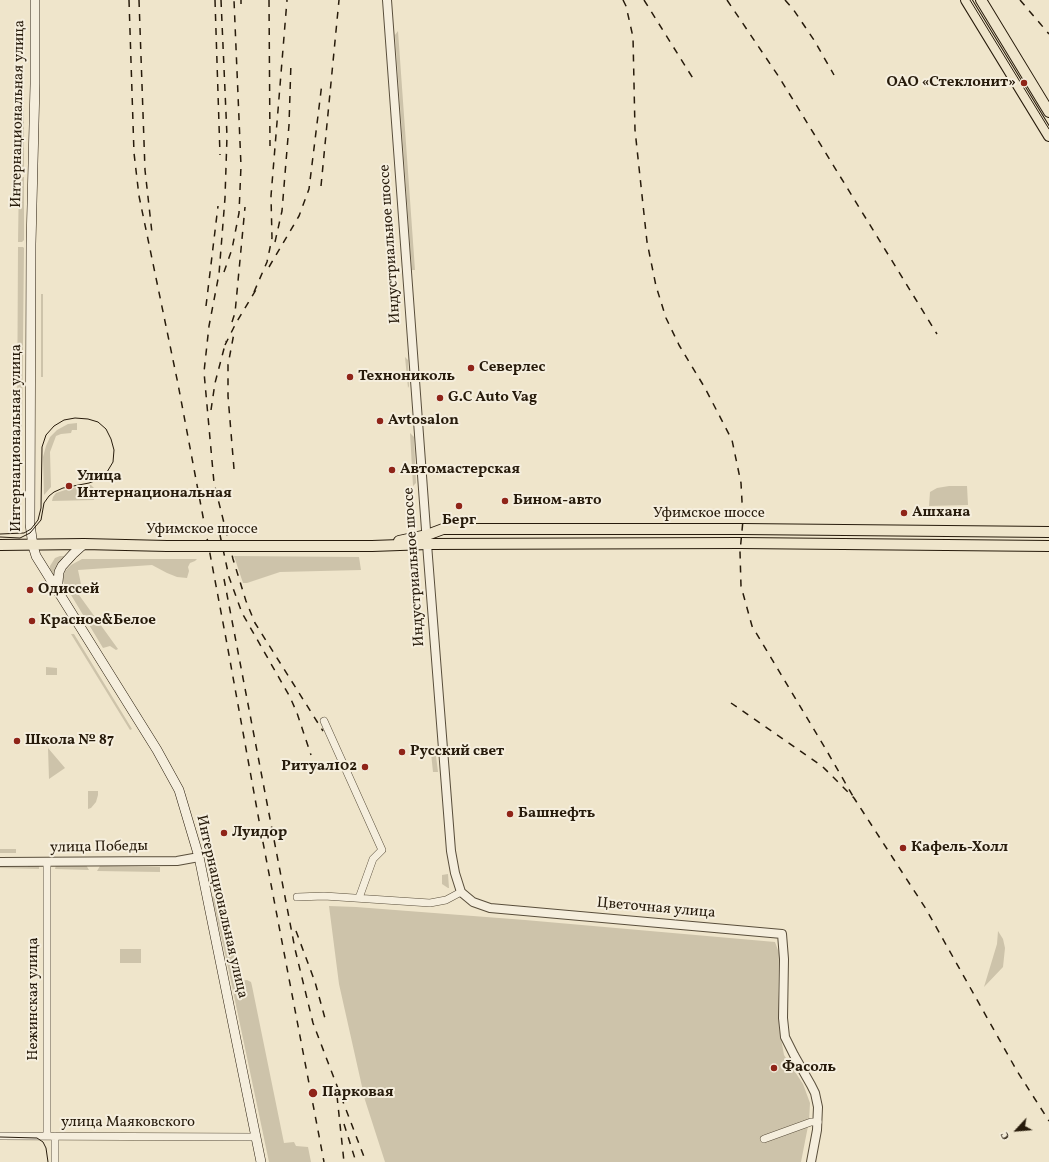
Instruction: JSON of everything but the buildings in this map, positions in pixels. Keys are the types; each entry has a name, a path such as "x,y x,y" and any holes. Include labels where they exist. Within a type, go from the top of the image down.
{"main road":[{"name":"Интернациональная улица","path":"35,0 35,84 31,244 30,524 33,546 36,556 157,750 179,790 199,857 261,1162"},
{"path":"966,0 1049,136"},
{"path":"981,0 1049,112"},
{"name":"Уфимское шоссе","path":"427,539 443,529 742,529 1049,532"},
{"name":"Уфимское шоссе","path":"0,545 33,546 84,544 167,546 372,546 427,539 1049,546"},
{"path":"58,591 59,572 62,566 84,544"}],"street":[{"name":"Индустриальное шоссе","path":"388,0 451,851 455,873 461,892"},
{"path":"324,721 382,850 373,859 359,898"},
{"name":"улица Победы","path":"0,862 177,861 199,857"},
{"name":"Нежинская улица","path":"47,1136 48,862"},
{"path":"297,897 324,896 430,903 446,900 461,892"},
{"name":"Цветочная улица","path":"461,892 473,902 490,908 782,934 784,959 784,1028 789,1045 815,1093 818,1107 818,1122 811,1162"},
{"path":"764,1140 811,1122 818,1122"},
{"name":"улица Маяковского","path":"0,1136 255,1137"},
{"path":"55,1136 55,1162"}],"shaded area":[{"path":"398,31 415,270 412,270 395,35"},
{"path":"18,90 23,91 24,93 24,172 18,172"},
{"path":"19,177 24,177 24,240 22,242 18,242"},
{"path":"18,247 24,248 22,436 17,436"},
{"path":"41,294 43,294 43,377 41,377"},
{"path":"405,357 408,360 408,388"},
{"path":"77,423 77,430 72,430 71,433 56,436 50,452 51,487 44,495 43,457 50,437 57,430 68,424"},
{"path":"410,433 414,437 416,483 413,486"},
{"path":"91,485 94,488 94,500 52,501 56,493 71,488"},
{"path":"967,486 968,505 929,506 930,492 937,488"},
{"path":"16,498 21,498 21,525 16,525"},
{"path":"65,556 55,578 50,566 55,558"},
{"path":"234,556 359,557 361,570 280,572 243,583"},
{"path":"82,559 197,559 190,563 187,578 177,577 152,565 78,570 81,584 79,586 79,595 118,649 116,650 110,646 103,648 62,580 65,571 71,565"},
{"path":"71,634 74,634 132,729 130,730"},
{"path":"46,667 57,668 57,675 46,675"},
{"path":"48,748 65,768 49,779"},
{"path":"431,753 436,756 438,772 433,772"},
{"path":"88,791 98,791 98,795 96,802 91,808 88,809"},
{"path":"0,849 16,849 16,853 0,853"},
{"path":"0,864 5,864 8,867 27,867 31,864 39,864 39,869 0,868"},
{"path":"56,865 86,865 89,870 55,869"},
{"path":"100,866 160,867 160,872 97,871"},
{"path":"448,874 449,888 442,884 442,875"},
{"path":"212,896 223,900 240,981 247,980 251,982 284,1143 294,1142 296,1146 308,1147 311,1162 269,1162"},
{"path":"329,906 525,920 775,942 779,953 779,1027 784,1055 803,1084 810,1103 809,1121 801,1162 385,1162 365,1100 339,984"},
{"path":"998,931 1003,939 1005,948 1003,967 984,987 997,944"},
{"path":"120,949 141,949 141,963 120,963"}],"tram line":[{"path":"970,0 1049,129"},
{"path":"0,534 24,533 31,529 38,520 41,508 42,447 46,435 54,426 64,420 75,418 88,419 98,422 106,429 114,450 113,462 107,472 100,479 89,483 63,488 54,492 44,503 41,520 30,533 20,538 0,537"},
{"path":"0,1137 37,1138 43,1142 46,1148 48,1162"}],"railway":[{"path":"129,0 134,153 139,196 178,384 324,1162"},
{"path":"139,0 145,170 152,233"},
{"path":"215,0 220,155"},
{"path":"221,0 227,136 225,198 219,274 209,326 204,372 214,483 233,559 246,601 255,623 323,731"},
{"path":"224,272 232,249 239,213 241,166 234,0"},
{"path":"269,0 270,146"},
{"path":"254,292 267,262 272,238 271,196 287,0"},
{"path":"321,186 339,0"},
{"path":"623,0 626,6 633,37 635,130 647,242 656,286 666,318 679,345 705,388 732,440 741,483 743,520 740,552 741,586 752,626 854,798"},
{"path":"644,0 694,80"},
{"path":"727,0 779,77 937,334"},
{"path":"785,0 814,40 834,75"},
{"path":"1020,0 1049,34"},
{"path":"275,242 282,211 289,125 291,62"},
{"path":"269,267 299,216 309,189 322,83"},
{"path":"206,306 218,206"},
{"path":"232,322 235,313 245,207"},
{"path":"225,345 257,288"},
{"path":"234,333 228,365 228,396 234,469"},
{"path":"211,410 215,383 226,341"},
{"path":"220,535 229,577 242,613 290,697 311,755"},
{"path":"224,579 295,949 313,1023 366,1162"},
{"path":"731,703 822,766 854,798 926,909 1017,1071 1049,1121"},
{"path":"296,931 315,982 326,1022"},
{"path":"337,1096 344,1162"},
{"path":"344,1124 356,1162"}],"place":[{"name":"ОАО «Стеклонит»","path":"1024,83"},
{"name":"Северлес","path":"471,368"},
{"name":"Технониколь","path":"350,377"},
{"name":"G.C Auto Vag","path":"440,398"},
{"name":"Avtosalon","path":"380,421"},
{"name":"Автомастерская","path":"392,470"},
{"name":"Улица Интернациональная","path":"69,486"},
{"name":"Бином-авто","path":"505,501"},
{"name":"Берг","path":"459,506"},
{"name":"Ашхана","path":"904,513"},
{"name":"Одиссей","path":"30,590"},
{"name":"Красное&Белое","path":"32,621"},
{"name":"Школа № 87","path":"17,741"},
{"name":"Русский свет","path":"402,752"},
{"name":"Ритуал102","path":"365,767"},
{"name":"Башнефть","path":"510,814"},
{"name":"Луидор","path":"224,833"},
{"name":"Кафель-Холл","path":"903,848"},
{"name":"Фасоль","path":"774,1068"},
{"name":"Парковая","path":"313,1093"}]}
